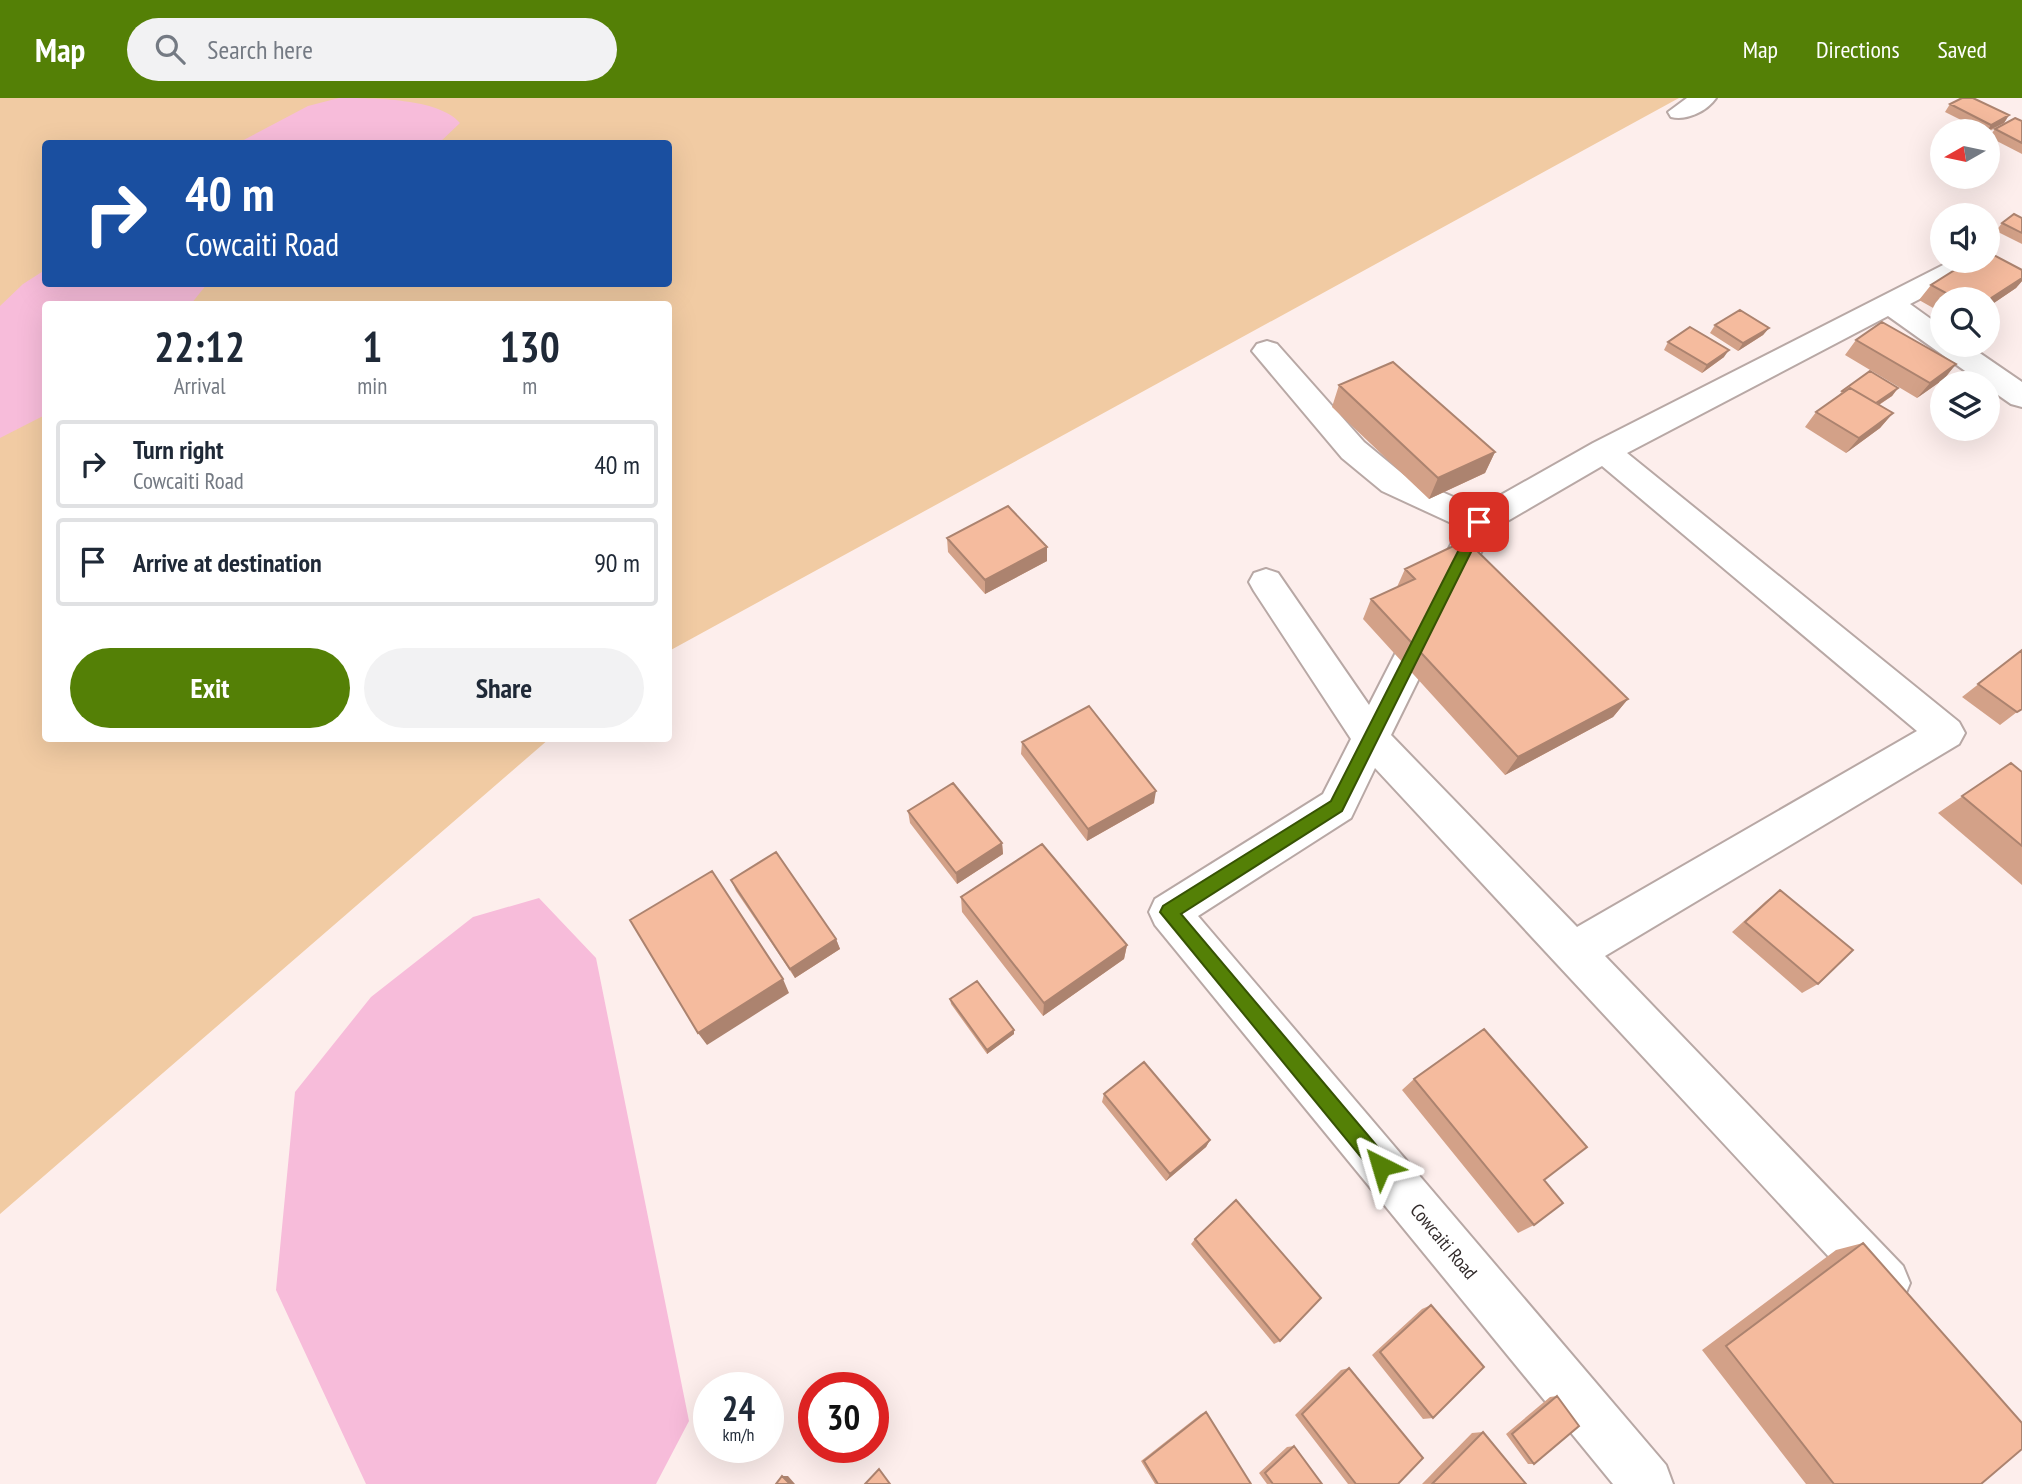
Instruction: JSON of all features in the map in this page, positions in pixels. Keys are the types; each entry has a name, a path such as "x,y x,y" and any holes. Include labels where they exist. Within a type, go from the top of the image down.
{"street":[{"path":"1680,112 1704,98"},
{"path":"1267,351 1353,450 1393,484 1479,522 1604,452 1948,273"},
{"path":"1890,303 1930,332"},
{"path":"1965,357 2022,397"},
{"path":"1573,951 1946,733 1604,452"},
{"name":"Cowcaiti Road","path":"1479,522 1337,806 1169,912 1647,1484"},
{"path":"1266,582 1371,738 1917,1316"}],"shaded area":[{"path":"0,98 1679,98 672,649 672,301 42,301 42,742 546,742 0,1214"},
{"path":"339,98 404,101 437,109 460,123 442,140 244,140 308,106"},
{"path":"42,272 42,287 205,287 193,301 42,301 42,417 0,438 0,306 23,284"},
{"path":"539,898 596,958 689,1421 656,1484 366,1484 276,1290 295,1092 371,997 473,917"}],"building":[{"path":"1962,98 1973,98 2009,115 2000,120 1979,119 1950,104"},
{"path":"2015,118 2022,121 2022,143 2000,132 2000,126"},
{"path":"2014,214 2022,218 2022,233 2002,223"},
{"path":"2000,258 2022,270 2022,278 2000,292 2000,287 1931,285 1950,273 2000,273"},
{"path":"1740,310 1769,328 1743,343 1715,325"},
{"path":"1882,322 1930,349 1930,357 1944,357 1956,364 1946,371 1930,371 1930,383 1856,340"},
{"path":"1690,327 1729,350 1707,365 1668,342"},
{"path":"1393,362 1495,452 1438,478 1339,385"},
{"path":"1870,371 1898,388 1876,403 1850,388 1842,391"},
{"path":"1850,388 1893,413 1859,438 1816,412"},
{"path":"1008,506 1047,547 985,580 947,538"},
{"path":"1466,540 1628,699 1518,757 1371,599 1415,579 1405,569"},
{"path":"2022,650 2022,709 2017,712 1978,684"},
{"path":"1089,706 1156,791 1088,829 1022,742"},
{"path":"2011,763 2022,772 2022,846 1962,796"},
{"path":"953,783 1002,843 956,873 908,811"},
{"path":"1042,844 1127,945 1044,1003 961,897"},
{"path":"776,852 836,939 790,969 731,880"},
{"path":"712,871 783,979 698,1033 630,920"},
{"path":"1780,890 1853,950 1818,984 1745,922"},
{"path":"977,981 1014,1030 987,1050 950,999"},
{"path":"1484,1029 1587,1147 1544,1180 1563,1203 1534,1225 1414,1079"},
{"path":"1144,1062 1210,1140 1170,1174 1104,1094"},
{"path":"1236,1200 1321,1298 1280,1341 1195,1239"},
{"path":"1863,1243 2022,1423 2022,1449 1981,1484 1834,1484 1726,1346"},
{"path":"1431,1305 1484,1367 1433,1418 1380,1352"},
{"path":"1349,1368 1423,1458 1398,1484 1356,1484 1302,1414"},
{"path":"1557,1396 1579,1426 1534,1464 1512,1434"},
{"path":"1206,1412 1251,1484 1158,1484 1144,1461"},
{"path":"1483,1432 1526,1484 1432,1484"},
{"path":"1294,1446 1322,1484 1273,1484 1265,1473"},
{"path":"879,1469 890,1484 865,1484"},
{"path":"782,1476 790,1484 776,1484"}],"route":[{"path":"1381,1166 1169,912 1337,806 1479,522"}]}
